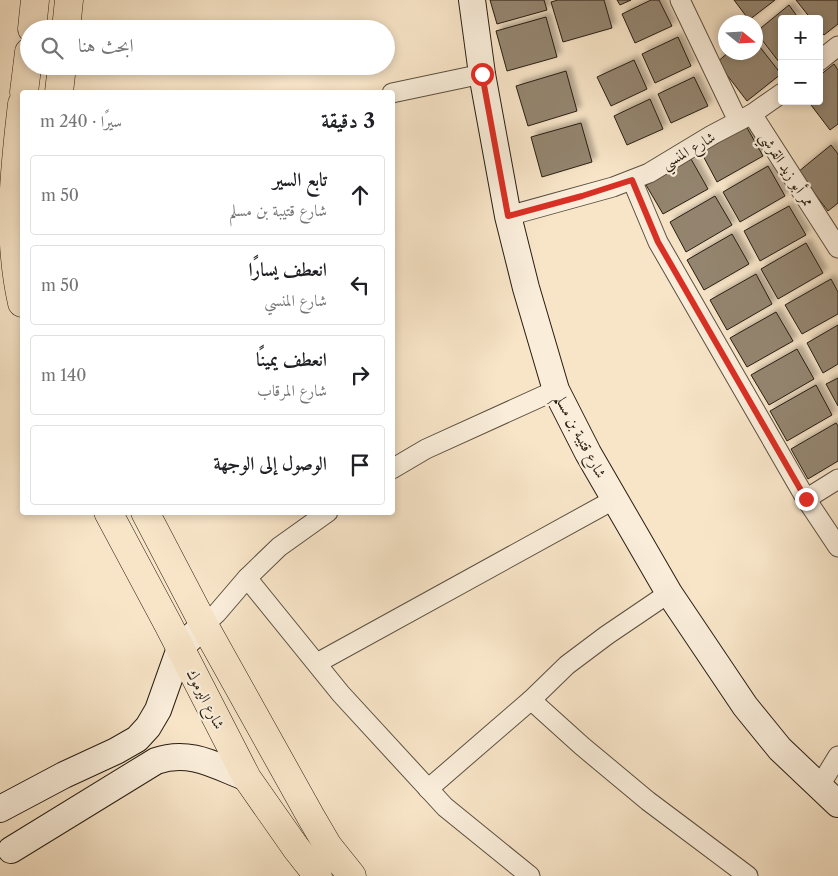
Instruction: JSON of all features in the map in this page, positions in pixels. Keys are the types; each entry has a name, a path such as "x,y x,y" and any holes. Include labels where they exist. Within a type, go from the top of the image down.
{"highway":[{"path":"33,20 35,0"},
{"path":"67,20 69,0"},
{"path":"24,90 26,75"},
{"path":"59,90 61,75"},
{"path":"20,123 14,179 14,240 20,287"},
{"name":"شارع اليرموك","path":"110,515 247,778 318,876"},
{"path":"147,515 204,625 311,817 328,846 352,876"}],"street":[{"name":"شارع قتيبة بن مسلم","path":"472,0 482,74 508,216 526,288 556,390 588,453 669,593 745,706 780,749 838,804"},
{"path":"680,0 745,118"},
{"path":"821,60 838,46"},
{"path":"395,92 482,74"},
{"name":"شارع المنسي","path":"508,216 605,189 649,173 745,118 778,96"},
{"name":"ممر أبو زيد القرشي","path":"745,118 833,227 838,248"},
{"path":"632,180 658,242 806,499 838,546"},
{"path":"395,467 426,449 556,390"},
{"path":"806,499 838,479"},
{"path":"317,663 615,499"},
{"path":"0,809 137,739 148,727 158,710 180,648 217,613 246,578 279,547 324,515"},
{"path":"246,578 341,694 445,807 530,876"},
{"path":"428,788 531,700 567,665 669,593"},
{"path":"531,700 648,801 748,876"},
{"path":"819,786 838,756"},
{"path":"11,850 156,761 169,757 197,758 247,778"}],"building":[{"path":"490,0 544,0 547,10 497,24"},
{"path":"558,0 604,0 612,28 563,42 551,2"},
{"path":"617,0 631,0 620,5"},
{"path":"651,0 659,0 672,26 635,43 622,14"},
{"path":"734,0 775,0 756,15 745,15"},
{"path":"796,0 838,0 838,24 824,35 823,15 808,15"},
{"path":"789,5 796,15 778,15 778,61 763,41 763,26"},
{"path":"546,17 557,57 507,71 496,31"},
{"path":"678,37 691,66 655,83 642,54"},
{"path":"763,51 778,70 778,76 747,101 717,62 719,60 763,60"},
{"path":"634,60 647,89 611,106 597,77"},
{"path":"834,64 838,70 838,124 830,130 811,105 823,105 823,73"},
{"path":"566,71 577,111 528,126 516,86"},
{"path":"694,77 708,106 671,123 658,94"},
{"path":"650,99 663,129 627,145 614,116"},
{"path":"581,123 592,162 542,177 531,137"},
{"path":"746,126 763,156 717,182 701,152"},
{"path":"831,145 838,154 838,203 828,211 798,172"},
{"path":"691,159 708,189 663,214 646,185"},
{"path":"768,166 785,196 740,222 723,192"},
{"path":"715,196 732,225 686,252 670,222"},
{"path":"789,206 806,235 760,261 744,231"},
{"path":"732,234 749,264 704,290 687,260"},
{"path":"806,243 823,273 778,299 761,269"},
{"path":"756,274 772,304 727,330 710,300"},
{"path":"831,279 838,292 838,314 802,334 785,305"},
{"path":"776,312 793,341 747,367 730,338"},
{"path":"838,325 838,364 823,373 807,343"},
{"path":"797,349 814,379 769,405 751,375"},
{"path":"838,378 838,406 826,384"},
{"path":"816,385 832,415 787,441 770,411"},
{"path":"836,423 838,426 838,461 808,479 791,449"}],"route":[{"path":"482,74 508,216 632,180 658,242 806,499"}]}
